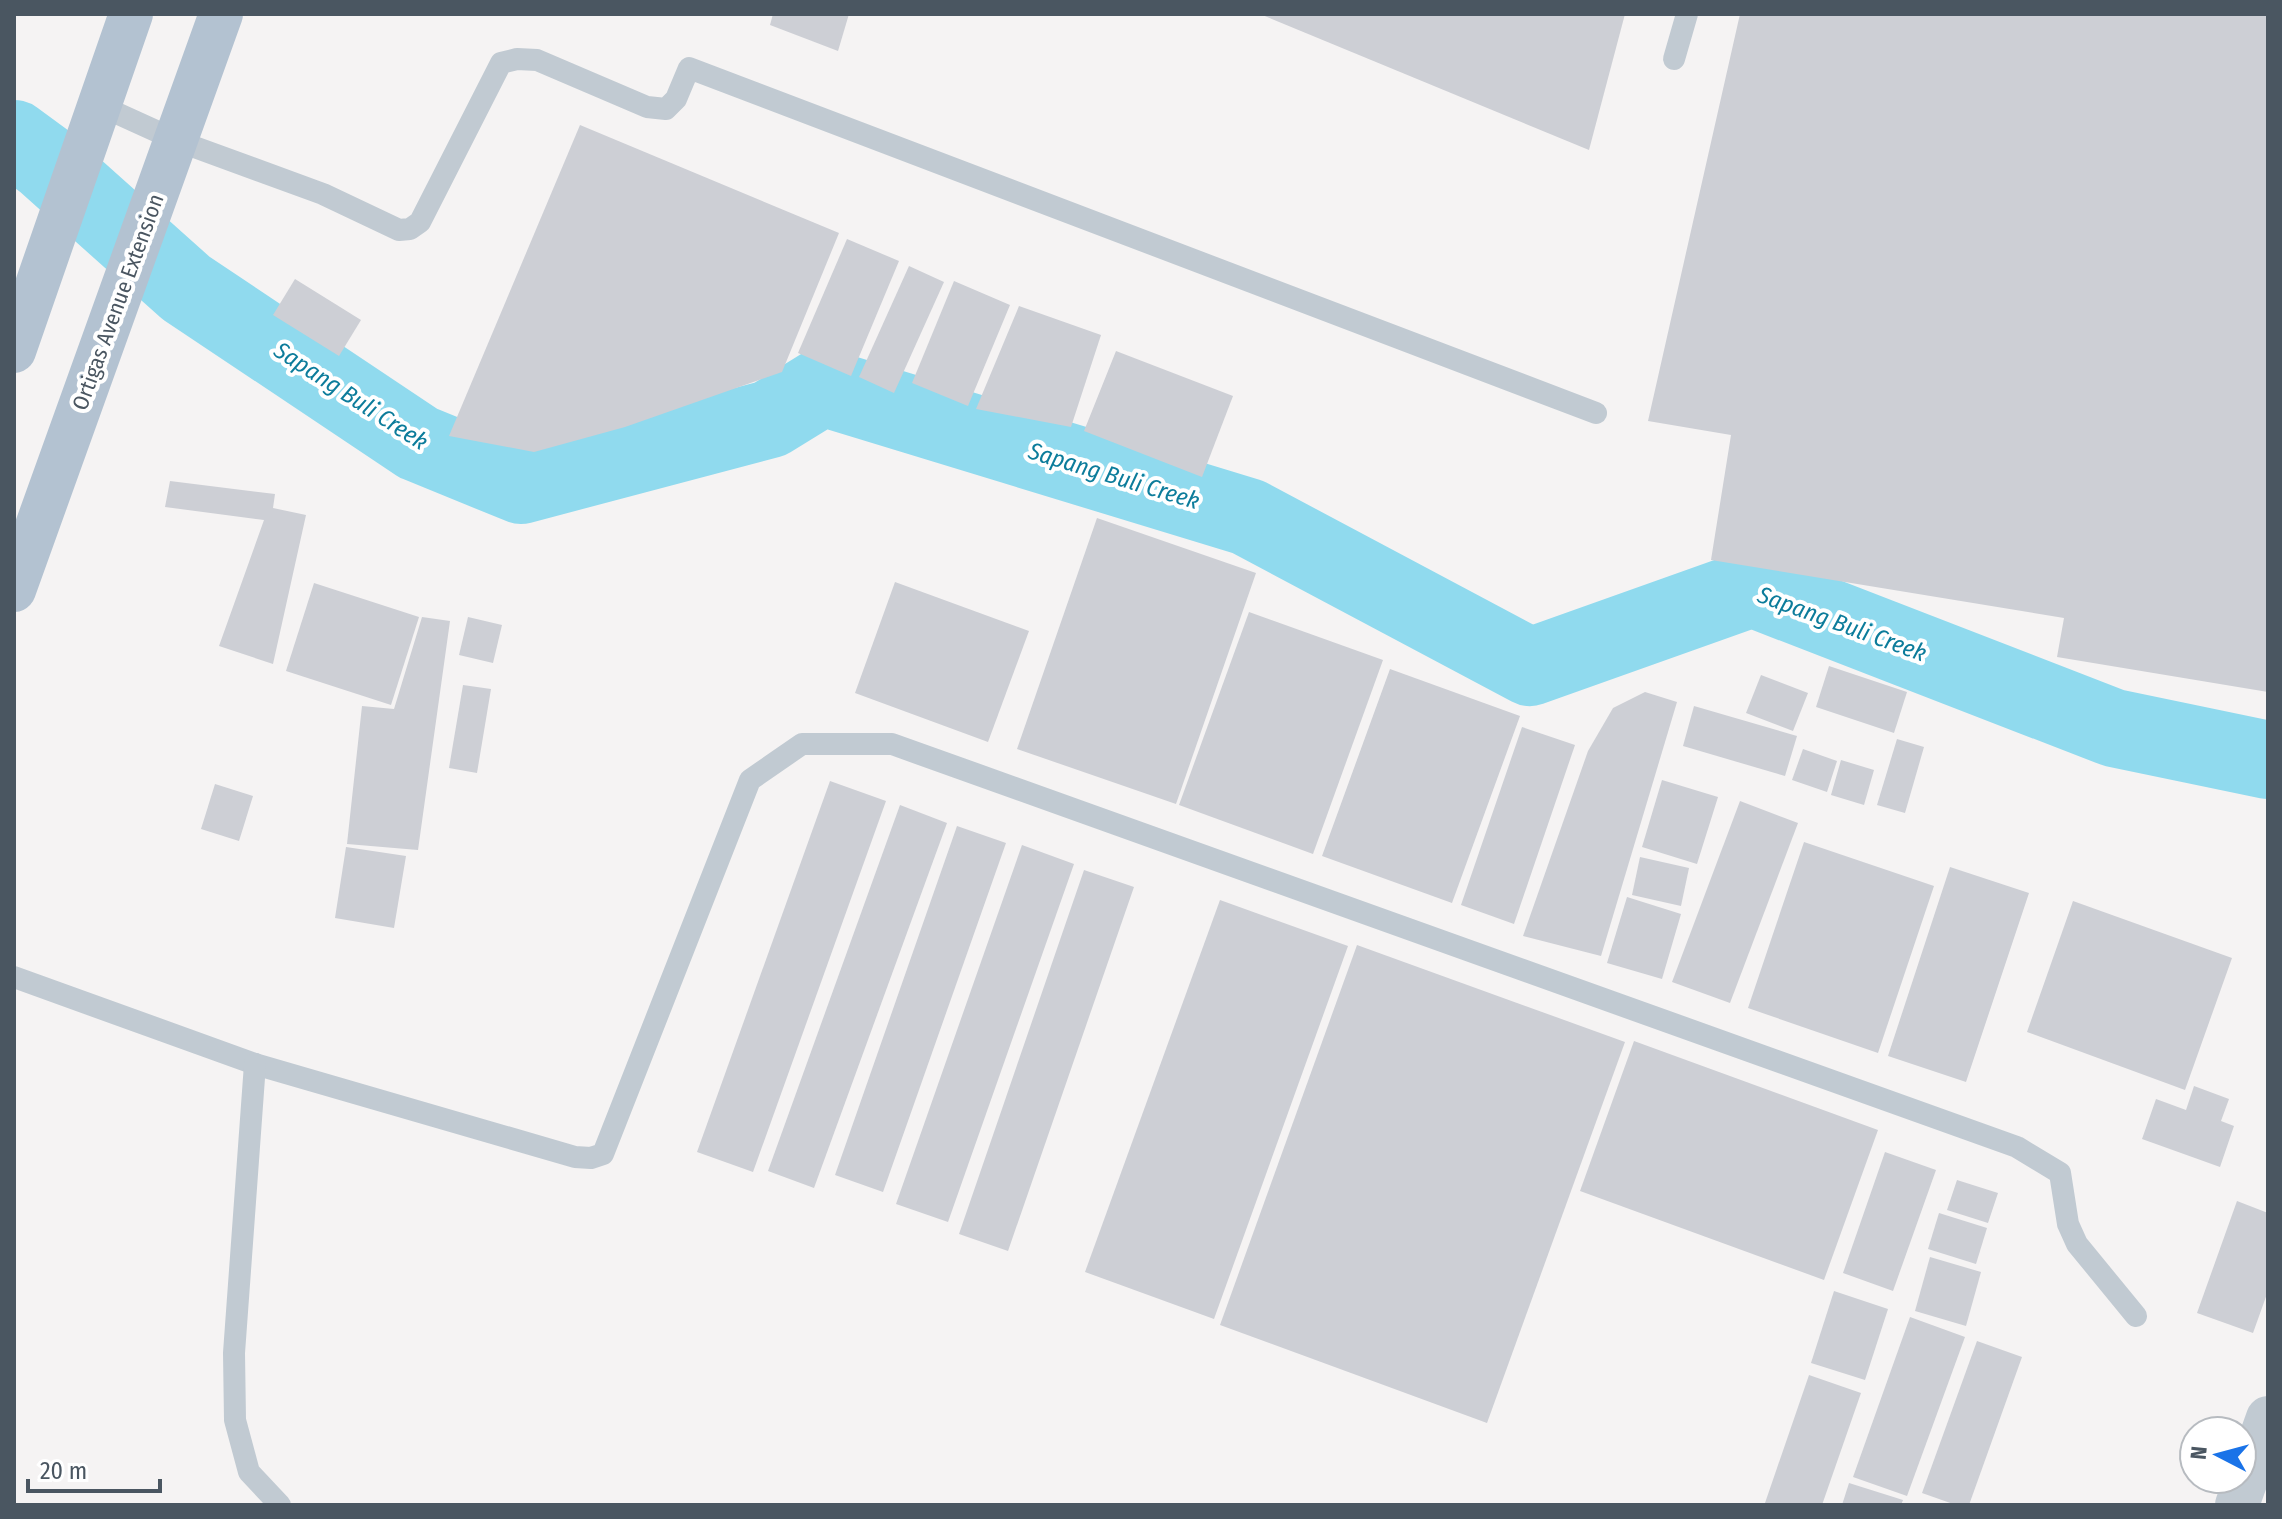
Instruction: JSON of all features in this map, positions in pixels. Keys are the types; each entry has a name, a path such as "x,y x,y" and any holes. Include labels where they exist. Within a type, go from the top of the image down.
{"main road":[{"path":"19,336 131,14"},
{"name":"Ortigas Avenue Extension","path":"14,590 178,141 221,14"}],"street":[{"path":"2237,1505 2268,1418"}],"lane":[{"path":"1674,59 1687,14"},
{"path":"101,106 178,141 323,194 399,230 410,229 420,222 501,63 517,59 537,60 647,107 666,109 676,99 689,68 1596,413"},
{"path":"14,977 255,1064 575,1157 591,1158 603,1154 750,780 802,744 892,744 2017,1147 2060,1173 2068,1224 2077,1244 2136,1316"},
{"path":"255,1064 234,1353 235,1420 249,1472 280,1505"}],"building":[{"path":"773,14 849,14 838,51 770,25"},
{"path":"1260,14 1625,14 1589,150"},
{"path":"1740,14 2268,14 2268,692 2057,657 2064,618 1711,560 1731,435 1648,421"},
{"path":"580,125 839,233 782,372 625,427 534,452 449,436"},
{"path":"847,239 899,261 851,376 798,353"},
{"path":"909,266 944,282 894,393 859,377"},
{"path":"295,279 361,320 339,356 273,315"},
{"path":"954,281 1010,305 968,406 912,383"},
{"path":"1019,306 1101,335 1071,427 976,409"},
{"path":"1116,351 1233,396 1202,477 1084,431"},
{"path":"170,481 275,494 273,508 306,515 273,664 219,646 264,520 165,507"},
{"path":"1097,518 1256,573 1176,804 1017,749"},
{"path":"895,582 1029,631 988,742 855,693"},
{"path":"314,583 419,617 391,705 286,671"},
{"path":"1249,612 1383,660 1313,854 1179,805"},
{"path":"422,617 450,621 418,850 347,844 362,706 394,709"},
{"path":"468,617 502,625 493,663 459,655"},
{"path":"1829,666 1907,692 1894,733 1816,707"},
{"path":"1390,669 1520,716 1452,903 1322,856"},
{"path":"1761,675 1808,693 1793,731 1746,713"},
{"path":"463,685 491,689 477,773 449,768"},
{"path":"1645,692 1677,702 1601,956 1523,936 1588,751 1613,708"},
{"path":"1694,706 1797,736 1785,776 1683,746"},
{"path":"1522,727 1575,745 1514,924 1461,905"},
{"path":"1897,739 1924,747 1905,813 1877,805"},
{"path":"1803,749 1837,761 1827,792 1792,780"},
{"path":"1841,760 1874,770 1864,805 1831,795"},
{"path":"1662,780 1718,797 1697,864 1642,847"},
{"path":"830,781 886,801 753,1172 697,1152"},
{"path":"215,784 253,796 239,841 201,829"},
{"path":"1740,801 1798,823 1730,1003 1672,982"},
{"path":"900,805 947,823 814,1188 768,1171"},
{"path":"957,826 1006,843 883,1192 835,1175"},
{"path":"1804,842 1934,886 1878,1053 1748,1008"},
{"path":"1022,845 1074,864 948,1222 896,1204"},
{"path":"346,847 406,856 394,928 335,918"},
{"path":"1640,857 1689,868 1681,906 1632,895"},
{"path":"1950,867 2029,893 1966,1082 1888,1056"},
{"path":"1084,870 1134,887 1008,1251 959,1234"},
{"path":"1627,897 1681,914 1662,979 1607,963"},
{"path":"1220,900 1348,946 1214,1319 1085,1272"},
{"path":"2073,901 2232,958 2185,1090 2027,1032"},
{"path":"1357,945 1625,1042 1487,1423 1220,1325"},
{"path":"1634,1041 1878,1130 1824,1280 1580,1191"},
{"path":"2194,1086 2229,1099 2221,1121 2234,1126 2220,1167 2142,1139 2156,1099 2186,1110"},
{"path":"1885,1152 1936,1170 1893,1291 1843,1273"},
{"path":"1957,1180 1998,1193 1988,1223 1947,1210"},
{"path":"2237,1201 2268,1213 2268,1291 2253,1333 2197,1313"},
{"path":"1939,1213 1987,1228 1976,1264 1928,1249"},
{"path":"1930,1257 1981,1272 1966,1326 1915,1311"},
{"path":"1834,1291 1888,1309 1865,1380 1811,1363"},
{"path":"1910,1317 1965,1337 1907,1496 1853,1477"},
{"path":"1977,1341 2022,1357 1969,1505 1956,1505 1922,1493"},
{"path":"1809,1375 1861,1393 1822,1505 1771,1505 1765,1503"},
{"path":"1849,1483 1903,1500 1901,1505 1842,1505"}],"waterway":[{"name":"Sapang Buli Creek","path":"14,139 44,161 186,288 418,443 521,485 770,419 822,387 1248,517 1530,667 1752,588 2114,728 2268,760"}]}
